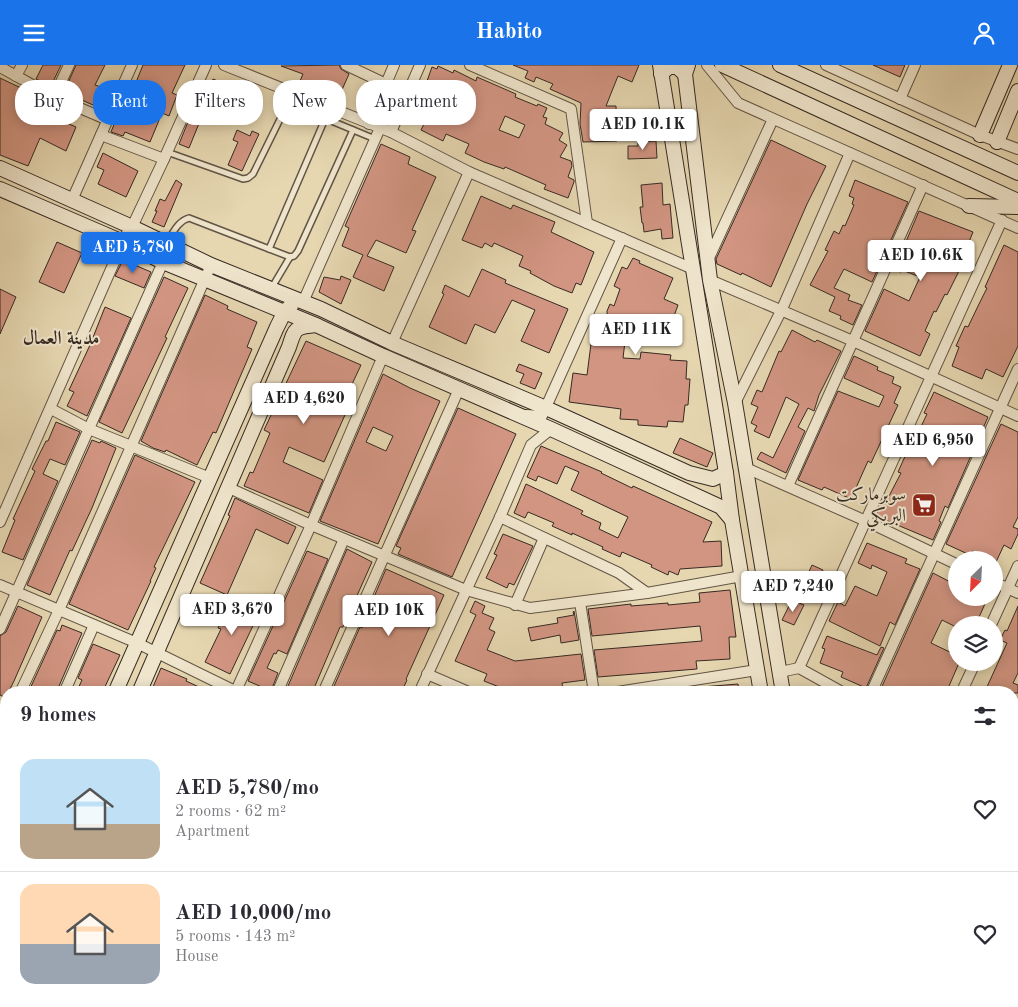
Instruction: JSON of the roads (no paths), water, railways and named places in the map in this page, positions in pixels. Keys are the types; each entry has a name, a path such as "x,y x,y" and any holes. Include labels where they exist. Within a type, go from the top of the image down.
{"street":[{"path":"16,76 22,65"},
{"path":"62,80 69,65"},
{"path":"125,80 132,65"},
{"path":"132,227 206,65"},
{"path":"224,65 273,85"},
{"path":"346,65 378,80"},
{"path":"388,80 394,65"},
{"path":"391,132 420,65"},
{"path":"470,65 571,109 587,223"},
{"path":"707,65 738,103 1018,228"},
{"path":"722,65 1018,201"},
{"path":"780,65 1018,173"},
{"path":"826,65 980,135 1018,149"},
{"path":"900,99 915,65"},
{"path":"980,135 1010,65"},
{"path":"0,67 23,80"},
{"path":"760,686 660,70 669,67 687,69 710,280 735,403 782,686"},
{"path":"997,142 1018,91"},
{"path":"708,260 773,119"},
{"path":"72,200 106,125"},
{"path":"373,125 391,132 469,172 693,269"},
{"path":"303,302 380,127"},
{"path":"102,135 166,155"},
{"path":"735,403 782,309 850,153"},
{"path":"0,168 167,243 211,265 321,309 392,343 546,408 689,473 712,479 726,473"},
{"path":"392,343 469,172"},
{"path":"788,486 923,185"},
{"path":"0,189 164,262 285,311 551,429 720,507 732,520"},
{"path":"969,206 1018,207"},
{"path":"799,668 930,375 1002,220"},
{"path":"0,522 51,409 122,242 127,233 145,234"},
{"path":"515,413 542,416 622,238"},
{"path":"0,629 164,262"},
{"path":"23,686 59,610 211,265"},
{"path":"710,280 782,309 1018,416"},
{"path":"118,686 285,311 291,305 321,309"},
{"path":"142,686 229,488 289,347 294,331 299,327 316,325"},
{"path":"272,340 279,338 286,341 289,347"},
{"path":"240,686 383,356"},
{"path":"874,686 1018,369"},
{"path":"326,686 459,389"},
{"path":"51,409 90,429 216,480 219,484 219,490 209,512 207,535"},
{"path":"422,686 531,445 551,429"},
{"path":"746,468 866,521 948,560"},
{"path":"697,496 704,491 706,486 700,476"},
{"path":"229,488 311,525 466,590 530,608 647,593 742,576"},
{"path":"500,517 619,573 647,593"},
{"path":"515,605 544,538"},
{"path":"280,686 344,539"},
{"path":"995,616 1018,567"},
{"path":"0,585 137,643 225,686"},
{"path":"1003,586 1018,593"},
{"path":"580,602 593,686"},
{"path":"67,686 94,625"},
{"path":"780,672 799,668 831,686"},
{"path":"655,686 757,670"},
{"path":"964,686 971,671"},
{"path":"427,674 455,686"}],"lane":[{"path":"166,155 243,179 248,178 253,174 277,125"},
{"path":"269,249 322,125"},
{"path":"340,125 375,139"},
{"path":"271,289 290,257 294,256 298,251 353,130"},
{"path":"167,243 178,224 189,218 290,257"}],"place":[{"name":"سوبرماركت البريكي","path":"924,505"}],"district":[{"name":"مدينة العمال","path":"61,339"}]}
